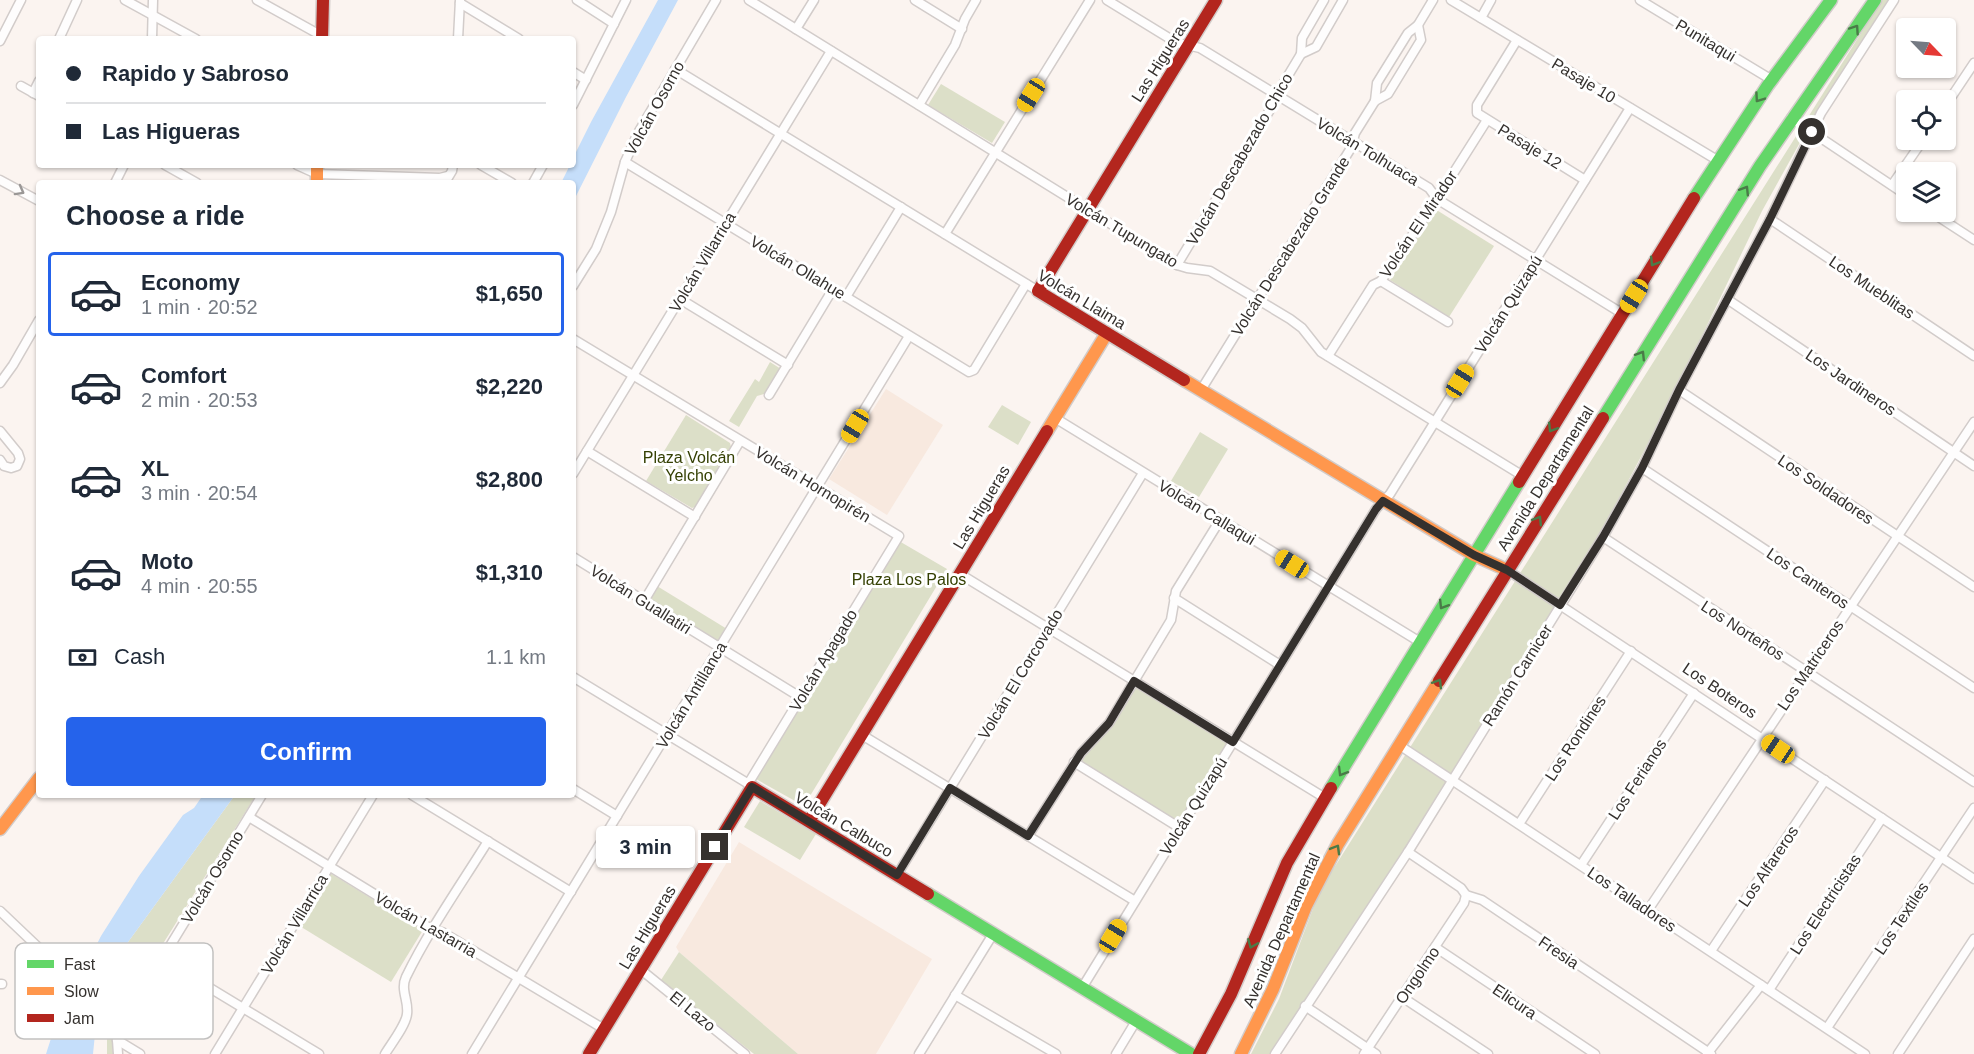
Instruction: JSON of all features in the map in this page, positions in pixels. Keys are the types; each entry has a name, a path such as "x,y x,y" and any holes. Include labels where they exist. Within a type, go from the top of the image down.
{"main road":[{"path":"322,36 323,0"},
{"name":"Las Higueras","path":"1038,291 1216,0"},
{"name":"Avenida Departamental","path":"1199,1054 1233,990 1293,851 1717,160 1831,0"},
{"name":"Avenida Departamental","path":"1240,1054 1274,989 1295,931 1318,881 1349,826 1701,258 1791,118 1875,0"},
{"name":"Volcán Llaima","path":"1038,291 1474,555"},
{"name":"Las Higueras","path":"808,822 1107,333"},
{"name":"Los Boteros","path":"1474,555 1507,570"},
{"path":"0,829 36,782"},
{"name":"Las Higueras","path":"589,1054 750,785"},
{"name":"Volcán Calbuco","path":"750,785 1191,1054"}],"street":[{"path":"0,41 21,0"},
{"path":"62,36 77,0"},
{"path":"125,0 190,36"},
{"path":"152,36 153,0"},
{"path":"257,0 320,36"},
{"path":"577,0 614,24"},
{"path":"576,99 626,0"},
{"name":"Volcán Osorno","path":"576,281 600,240 611,212 625,162 638,133 716,0"},
{"name":"Volcán Tupungato","path":"749,0 1177,265 1210,272 1296,323 1315,346 1328,356 1523,476"},
{"path":"796,29 814,0"},
{"path":"915,0 962,29"},
{"path":"919,105 955,45 976,0"},
{"path":"945,234 1090,0"},
{"name":"Volcán Tolhuaca","path":"1107,0 1177,43 1200,48 1429,188 1437,199 1623,314"},
{"name":"Volcán Descabezado Chico","path":"1177,265 1278,96 1301,54 1302,38 1324,0"},
{"name":"Volcán Descabezado Chico","path":"1301,54 1316,47 1343,0"},
{"name":"Volcán Descabezado Grande","path":"1201,390 1351,148 1355,133 1375,101 1377,83 1408,33 1418,25 1433,0"},
{"name":"Pasaje 10","path":"1451,0 1717,160"},
{"path":"1481,18 1491,0"},
{"name":"Punitaqui","path":"1640,0 1772,80"},
{"name":"Ramón Carnicer","path":"1275,1054 1408,852 1603,537 1642,468 1679,390 1770,219 1821,113 1894,0"},
{"path":"458,36 460,2 514,36"},
{"name":"Volcán Descabezado Grande","path":"1375,101 1388,94 1421,40 1418,25"},
{"name":"Pasaje 12","path":"1517,40 1477,105 1476,111 1585,180"},
{"name":"Volcán Villarrica","path":"576,469 831,51"},
{"path":"1956,90 1974,63"},
{"name":"Volcán Llaima","path":"675,69 1038,291"},
{"path":"576,74 586,80"},
{"path":"21,86 36,95"},
{"name":"Volcán Quizapú","path":"1082,988 1376,509 1390,494 1630,108"},
{"path":"1791,118 1896,188"},
{"name":"Volcán El Mirador","path":"1328,356 1373,285 1381,281 1437,199 1487,120"},
{"path":"1892,185 1916,150"},
{"name":"Volcán Ollahue","path":"625,162 971,372 1026,284"},
{"path":"170,168 192,180"},
{"path":"487,168 507,180"},
{"path":"317,174 446,180"},
{"path":"0,180 36,199"},
{"path":"846,297 900,207"},
{"name":"Los Mueblitas","path":"1770,219 1974,356"},
{"path":"1947,222 1974,239"},
{"path":"1381,281 1448,322"},
{"path":"769,395 833,289"},
{"path":"680,299 788,365"},
{"name":"Los Jardineros","path":"1727,299 1974,465"},
{"path":"0,382 13,365 36,325"},
{"name":"Volcán Antillanca","path":"472,1054 909,336"},
{"name":"Volcán Hornopirén","path":"576,341 899,536"},
{"name":"Los Soldadores","path":"1679,390 1974,587"},
{"name":"Volcán Callaqui","path":"1055,418 1420,642"},
{"name":"Los Matriceros","path":"1648,910 1974,422"},
{"path":"0,431 18,453 20,459 17,466 11,468 4,466 0,460"},
{"path":"644,601 740,441"},
{"path":"587,451 695,517"},
{"name":"Los Canteros","path":"1642,468 1974,688"},
{"name":"Volcán El Corcovado","path":"897,875 1143,473"},
{"path":"1028,836 1074,762 1109,723 1171,620 1176,591 1220,520"},
{"name":"Volcán Apagado","path":"750,785 800,697 899,536"},
{"name":"Los Norteños","path":"1603,537 1974,782"},
{"name":"Volcán Guallatiri","path":"576,559 800,697"},
{"name":"Los Boteros","path":"1507,570 1974,879"},
{"path":"960,574 1325,798"},
{"path":"1174,598 1280,665"},
{"name":"Los Rondines","path":"1519,824 1631,651"},
{"name":"Volcán Calbuco","path":"576,679 750,785"},
{"name":"Los Ferianos","path":"1581,865 1694,693"},
{"path":"861,735 1135,901"},
{"name":"Los Talladores","path":"1399,745 1865,1054"},
{"path":"1074,762 1180,828"},
{"name":"Los Alfareros","path":"1711,951 1825,780"},
{"path":"576,791 617,816"},
{"name":"Volcán Osorno","path":"172,943 260,798"},
{"name":"Volcán Villarrica","path":"215,1054 371,798"},
{"path":"417,798 571,892"},
{"name":"Los Textiles","path":"1827,1028 1974,808"},
{"name":"Volcán Lastarria","path":"249,817 433,930 442,932 604,1029"},
{"name":"Los Electricistas","path":"1765,987 1882,818"},
{"path":"384,1054 408,1011 403,987 404,980 488,841"},
{"name":"Fresia","path":"1408,852 1461,888 1466,895 1482,900 1709,1053"},
{"name":"Ongolmo","path":"1366,1051 1436,947 1464,903 1466,895"},
{"path":"0,911 34,943"},
{"path":"922,1053 993,934"},
{"path":"1898,1054 1974,939"},
{"name":"Elicura","path":"1436,947 1595,1054"},
{"name":"El Lazo","path":"640,969 745,1054"},
{"path":"1709,1053 1765,987"},
{"path":"213,990 319,1054"},
{"path":"955,995 1056,1054"},
{"path":"1402,997 1488,1054"},
{"path":"1305,1006 1366,1051 1376,1054"},
{"path":"1116,1054 1136,1021"},
{"path":"117,1040 140,1054"},
{"name":"Volcán Osorno","path":"117,1040 118,1054"}],"shaded area":[{"path":"886,389 943,425 887,515 829,479"},
{"path":"739,842 932,959 876,1054 798,1054 679,952 676,947"}],"green space":[{"path":"1882,0 1896,0 1803,137 1762,211 1673,396 1597,540 1305,1006 1299,1009 1270,1054 1251,1054 1279,999 1320,890"},
{"path":"941,84 1005,122 992,143 928,105"},
{"path":"1435,209 1494,246 1449,317 1390,280"},
{"path":"770,362 781,369 767,393 757,396 739,427 729,421 755,379 759,382"},
{"path":"1002,405 1031,422 1018,445 988,427"},
{"name":"Plaza Volcán Yelcho","path":"686,415 730,443 732,451 698,506 692,508 646,481"},
{"path":"1200,432 1228,449 1199,497 1171,481"},
{"name":"Plaza Los Palos","path":"899,541 947,569 804,806 756,779"},
{"path":"657,586 727,629 719,641 652,601 652,595"},
{"path":"1136,686 1229,743 1180,823 1079,762 1109,727"},
{"path":"233,798 254,798 163,943 127,943"},
{"path":"760,801 816,834 800,860 744,827"},
{"path":"330,873 423,930 391,982 298,925"},
{"path":"679,952 798,1054 754,1054 661,980"},
{"path":"107,1039 112,1039 113,1054 107,1054"}],"water":[{"path":"658,0 678,0 576,196 576,180 562,180 568,168 576,168 576,152"},
{"path":"201,798 233,798 127,943 97,943 139,876 183,815 194,808"},
{"path":"51,1039 94,1039 93,1054 46,1054"}],"traffic: fast":[{"path":"1694,198 1768,85 1831,0"},
{"path":"1603,418 1760,166 1875,0"},
{"path":"1331,788 1519,482"},
{"path":"928,894 1191,1054"}],"traffic: slow":[{"path":"317,168 317,180"},
{"path":"1047,431 1107,333"},
{"path":"1184,380 1474,555 1507,570"},
{"path":"1241,1054 1273,989 1306,906 1338,844 1439,681"},
{"path":"0,829 36,782"}],"traffic: jam":[{"path":"322,36 323,0"},
{"path":"1184,380 1038,291 1216,0"},
{"path":"1519,482 1694,198"},
{"path":"1439,681 1603,418"},
{"path":"809,821 1047,431"},
{"path":"589,1054 752,787 928,894"},
{"path":"1199,1054 1231,994 1287,863 1331,788"}],"route":[{"path":"715,847 752,787 897,875 950,788 1028,836 1081,753 1109,723 1134,681 1233,742 1383,501 1474,555 1507,570 1560,605 1603,537 1642,468 1679,390 1770,219 1812,132"}]}
